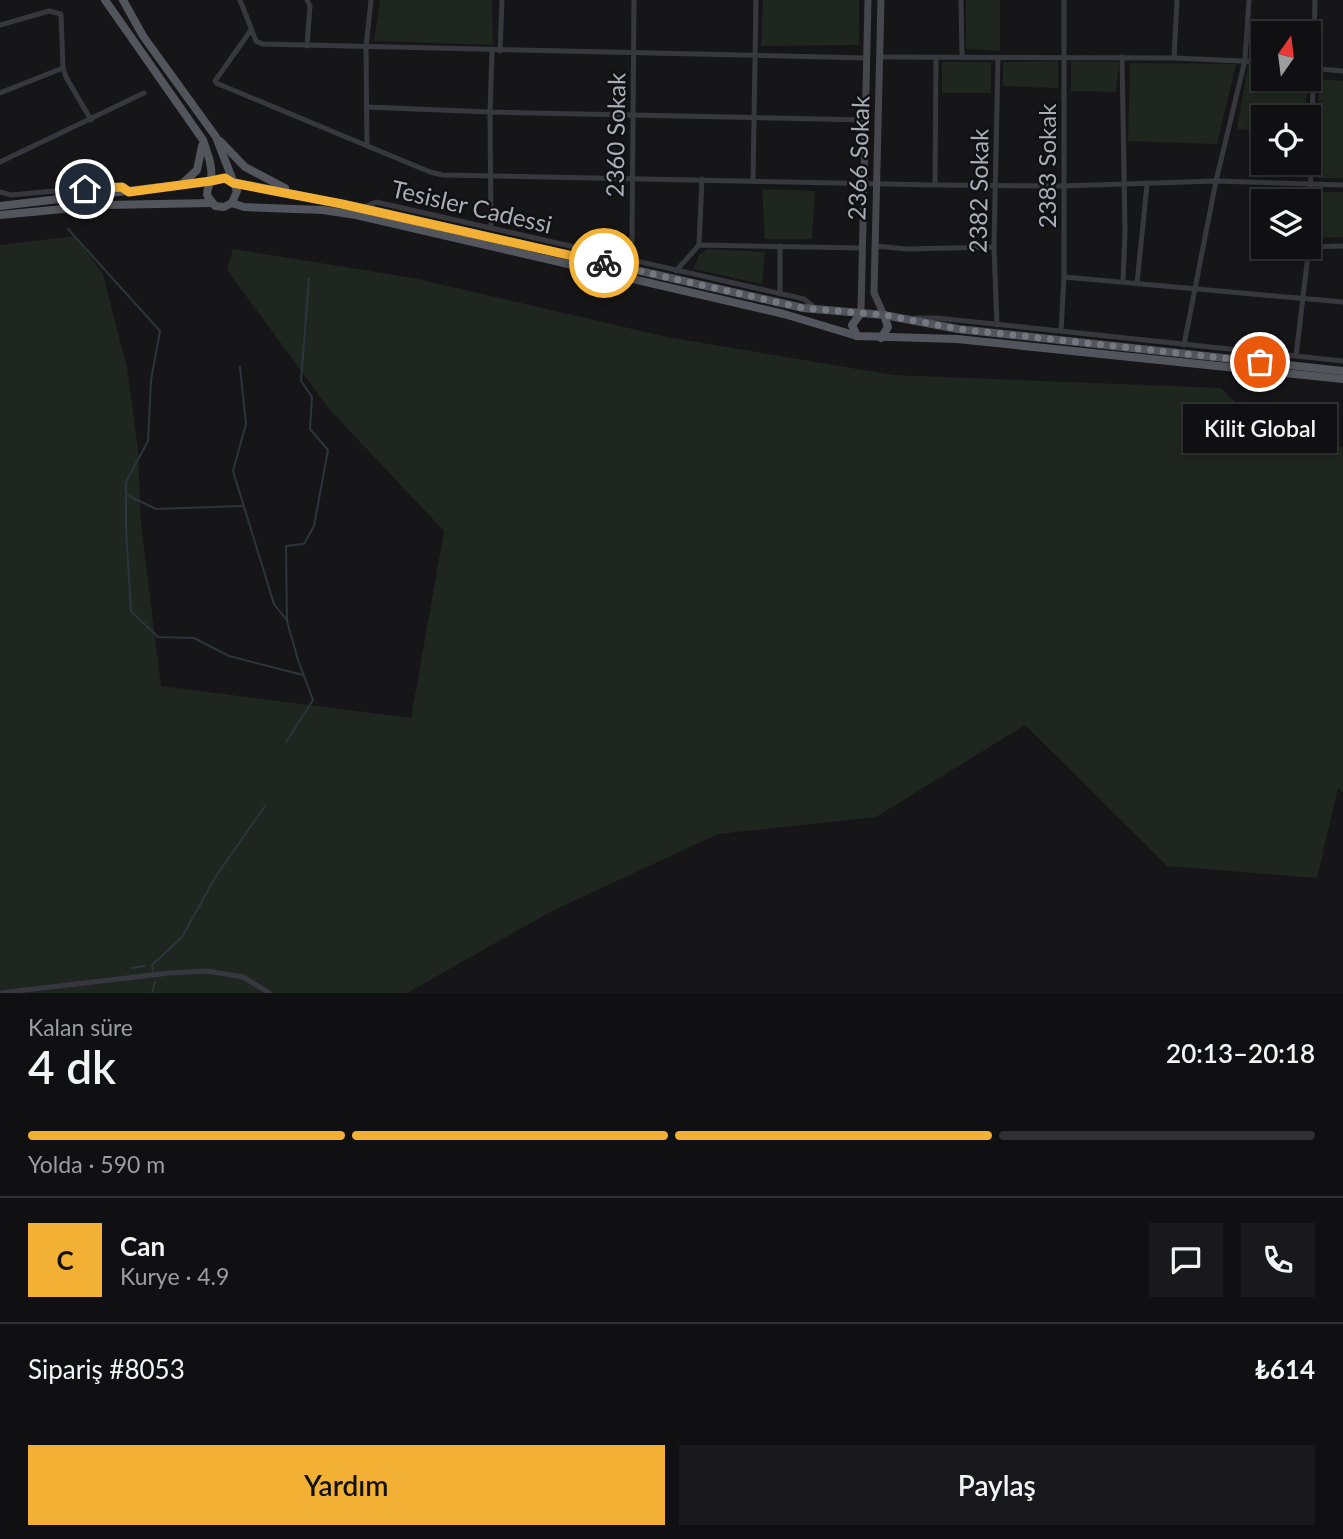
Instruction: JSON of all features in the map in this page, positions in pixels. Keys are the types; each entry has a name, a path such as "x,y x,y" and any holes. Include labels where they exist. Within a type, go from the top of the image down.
{"main road":[{"path":"105,0 203,139 210,161 211,181 207,190 212,203"},
{"path":"123,0 143,36 216,137 241,164 260,177 321,199"},
{"path":"0,215 106,205 212,203 224,207 232,203 236,195 216,137"},
{"path":"178,184 188,180 197,170 202,156 203,139"},
{"path":"0,206 62,196 129,192 225,178 233,183 363,208 786,305 884,315 958,329 1343,371"},
{"path":"232,203 244,207 323,210 366,218 784,314 857,336 957,339 1343,379"},
{"path":"857,336 852,325 862,312"},
{"path":"881,338 888,327 884,315"}],"street":[{"path":"240,0 256,41 262,44 867,58"},
{"path":"307,0 310,6 307,46"},
{"path":"367,146 366,48 371,0"},
{"path":"500,51 502,0"},
{"name":"2360 Sokak","path":"630,260 634,0"},
{"path":"753,180 756,0"},
{"name":"2366 Sokak","path":"862,312 867,0"},
{"name":"2366 Sokak","path":"881,0 874,293 884,315"},
{"path":"961,0 962,57"},
{"name":"2383 Sokak","path":"1061,331 1064,0"},
{"path":"1174,58 1177,0"},
{"path":"1184,345 1216,181 1245,60 1249,0"},
{"path":"1314,21 1315,0"},
{"path":"0,25 49,11 61,13 63,68 91,120"},
{"path":"251,30 215,80 216,83 430,172 443,175 996,186 1147,185 1216,181 1343,185"},
{"path":"491,228 492,51"},
{"path":"881,57 1122,57 1251,61"},
{"path":"935,185 936,57"},
{"name":"2382 Sokak","path":"997,325 995,247 998,57"},
{"path":"1122,57 1125,185 1123,281"},
{"path":"0,93 63,68"},
{"path":"1321,70 1343,71"},
{"path":"1311,91 1311,189"},
{"path":"0,162 144,93"},
{"path":"366,107 865,120"},
{"path":"676,271 699,245 702,179"},
{"path":"1137,282 1147,185"},
{"path":"0,192 11,195 62,196"},
{"name":"Tesisler Cadessi","path":"363,208 376,202 804,299 817,309"},
{"path":"699,245 863,248"},
{"path":"780,246 780,294"},
{"path":"875,246 908,249 995,247"},
{"path":"1296,356 1309,247 1343,246"},
{"path":"1063,277 1343,302"},
{"path":"905,319 937,317 1343,361"},
{"path":"0,993 169,973 208,971 243,977 269,993"}],"shaded area":[{"path":"380,0 492,0 493,45 374,41"},
{"path":"763,0 859,0 859,45 761,46"},
{"path":"966,0 1000,0 1000,51 966,49"},
{"path":"1058,61 1058,88 1003,86 1003,62"},
{"path":"1071,61 1119,62 1116,92 1071,91"},
{"path":"942,62 991,62 991,93 942,93"},
{"path":"1130,63 1236,64 1217,144 1128,141"},
{"path":"1248,65 1251,65 1251,91 1307,91 1306,105 1251,105 1251,130 1237,129"},
{"path":"1321,79 1343,81 1343,178 1317,178 1317,175 1321,175 1321,105 1318,105"},
{"path":"762,189 815,191 812,239 765,239"},
{"path":"1321,192 1343,192 1343,237 1321,238"},
{"path":"75,236 103,274 127,368 138,450 141,524 161,686 411,718 444,531 330,410 227,270 233,249 413,278 667,337 893,375 1221,388 1267,434 1343,447 1343,792 1338,788 1317,878 1167,866 1025,725 876,817 718,834 554,910 407,993 0,993 0,245"},
{"path":"707,249 765,252 762,284 693,269 700,254"}],"waterway":[{"path":"68,229 160,331 151,380 148,441 126,482 131,611 158,637 194,638 229,656 303,675"},
{"path":"286,742 313,700 287,621 286,546 304,544 314,526 328,450 310,429 312,397 301,381 309,279"},
{"path":"240,367 246,424 233,471 274,604 286,619"},
{"path":"127,495 156,509 243,506"},
{"path":"153,971 152,965 182,937 216,876 265,806"},
{"path":"131,968 145,966"},
{"path":"152,993 155,982"}],"way so far":[{"path":"604,263 803,308 884,315 958,329 1260,362"}],"place":[{"name":"Kilit Global","path":"1260,362"}],"route":[{"path":"85,189 109,186 127,188 129,192 211,181 220,177 233,183 342,204 604,263"}]}
